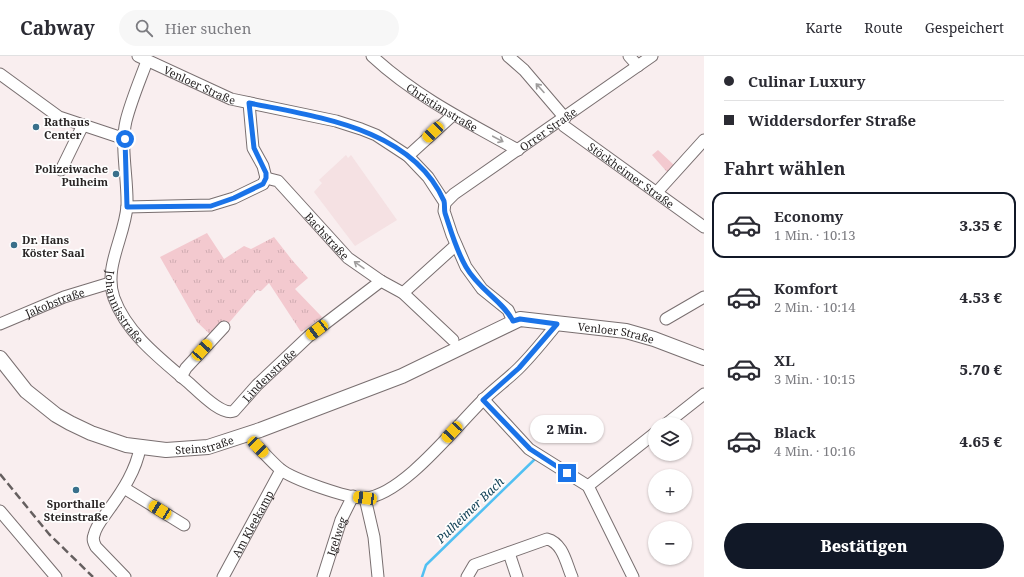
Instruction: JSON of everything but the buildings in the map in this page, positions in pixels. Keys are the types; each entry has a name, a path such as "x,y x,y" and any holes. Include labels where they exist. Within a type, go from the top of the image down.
{"main road":[{"name":"Venloer Straße","path":"513,321 520,319 626,331 654,339 704,358"},
{"name":"Steinstraße","path":"0,358 26,391 56,415 91,433 140,448 166,450 196,449 255,432 402,376 513,321"}],"street":[{"name":"Christianstraße","path":"372,56 394,76 453,115 518,150"},
{"name":"Stöckheimer Straße","path":"508,56 524,70 563,119 564,126 704,227"},
{"path":"629,56 638,66"},
{"name":"Orrer Straße","path":"445,203 454,194 652,56"},
{"name":"Venloer Straße","path":"142,58 230,99 336,121 361,129 376,135 408,156 428,177 445,203 444,210 456,245 466,267 475,281 508,310 513,321"},
{"name":"Johannisstraße","path":"142,58 126,122 127,207 110,283 120,310 133,330 151,349 181,377 224,412 234,411"},
{"path":"0,74 59,117 125,139"},
{"path":"127,207 211,206 234,198 263,184 266,178 263,166 254,148 249,103"},
{"path":"408,156 453,115"},
{"path":"61,170 82,125"},
{"path":"657,192 704,140"},
{"name":"Bachstraße","path":"266,178 278,181 348,258 381,281 403,293 453,340"},
{"path":"403,293 456,245"},
{"name":"Lindenstraße","path":"234,411 257,385 309,336 381,281"},
{"name":"Jakobstraße","path":"0,324 71,294 110,283"},
{"path":"666,319 704,297"},
{"path":"258,447 281,470 338,494 365,498 383,492 408,475 432,454 483,400 519,368 557,324"},
{"path":"181,377 186,368 224,327"},
{"path":"675,417 704,394"},
{"path":"483,400 530,449 588,486 633,577"},
{"path":"588,486 648,439"},
{"path":"125,577 96,547 93,541 98,525 124,488 138,459 140,448"},
{"name":"Am Kleekamp","path":"223,577 281,470"},
{"path":"124,488 184,525"},
{"name":"Igelweg","path":"323,577 339,525 353,496"},
{"path":"365,498 374,537 378,577"},
{"path":"0,512 56,577"},
{"path":"467,577 474,565 547,539 554,541 559,547 572,577"},
{"path":"509,553 517,577"}],"shaded area":[{"path":"346,155 348,158 351,155 397,220 355,246 314,192 322,183 319,180"}],"green space":[{"path":"658,150 674,165 667,172 652,155"},
{"path":"207,233 224,259 244,246 251,249 274,237 308,278 295,289 322,317 301,332 269,283 261,291 257,290 215,339 197,322 160,257"}],"waterway":[{"name":"Pulheimer Bach","path":"422,577 426,565 535,459"}],"railway":[{"path":"0,474 49,534 93,577"}],"place":[{"name":"Rathaus Center","path":"36,127"},
{"name":"Polizeiwache Pulheim","path":"116,174"},
{"name":"Dr. Hans Köster Saal","path":"14,245"},
{"name":"Sporthalle Steinstraße","path":"76,490"}],"route":[{"path":"125,139 127,207 211,206 234,198 263,184 266,178 266,173 256,155 254,148 249,103 336,121 361,129 376,135 408,156 428,177 445,203 444,210 456,245 466,267 477,284 508,310 513,321 520,319 557,324 519,368 483,400 530,449 567,473"}]}
